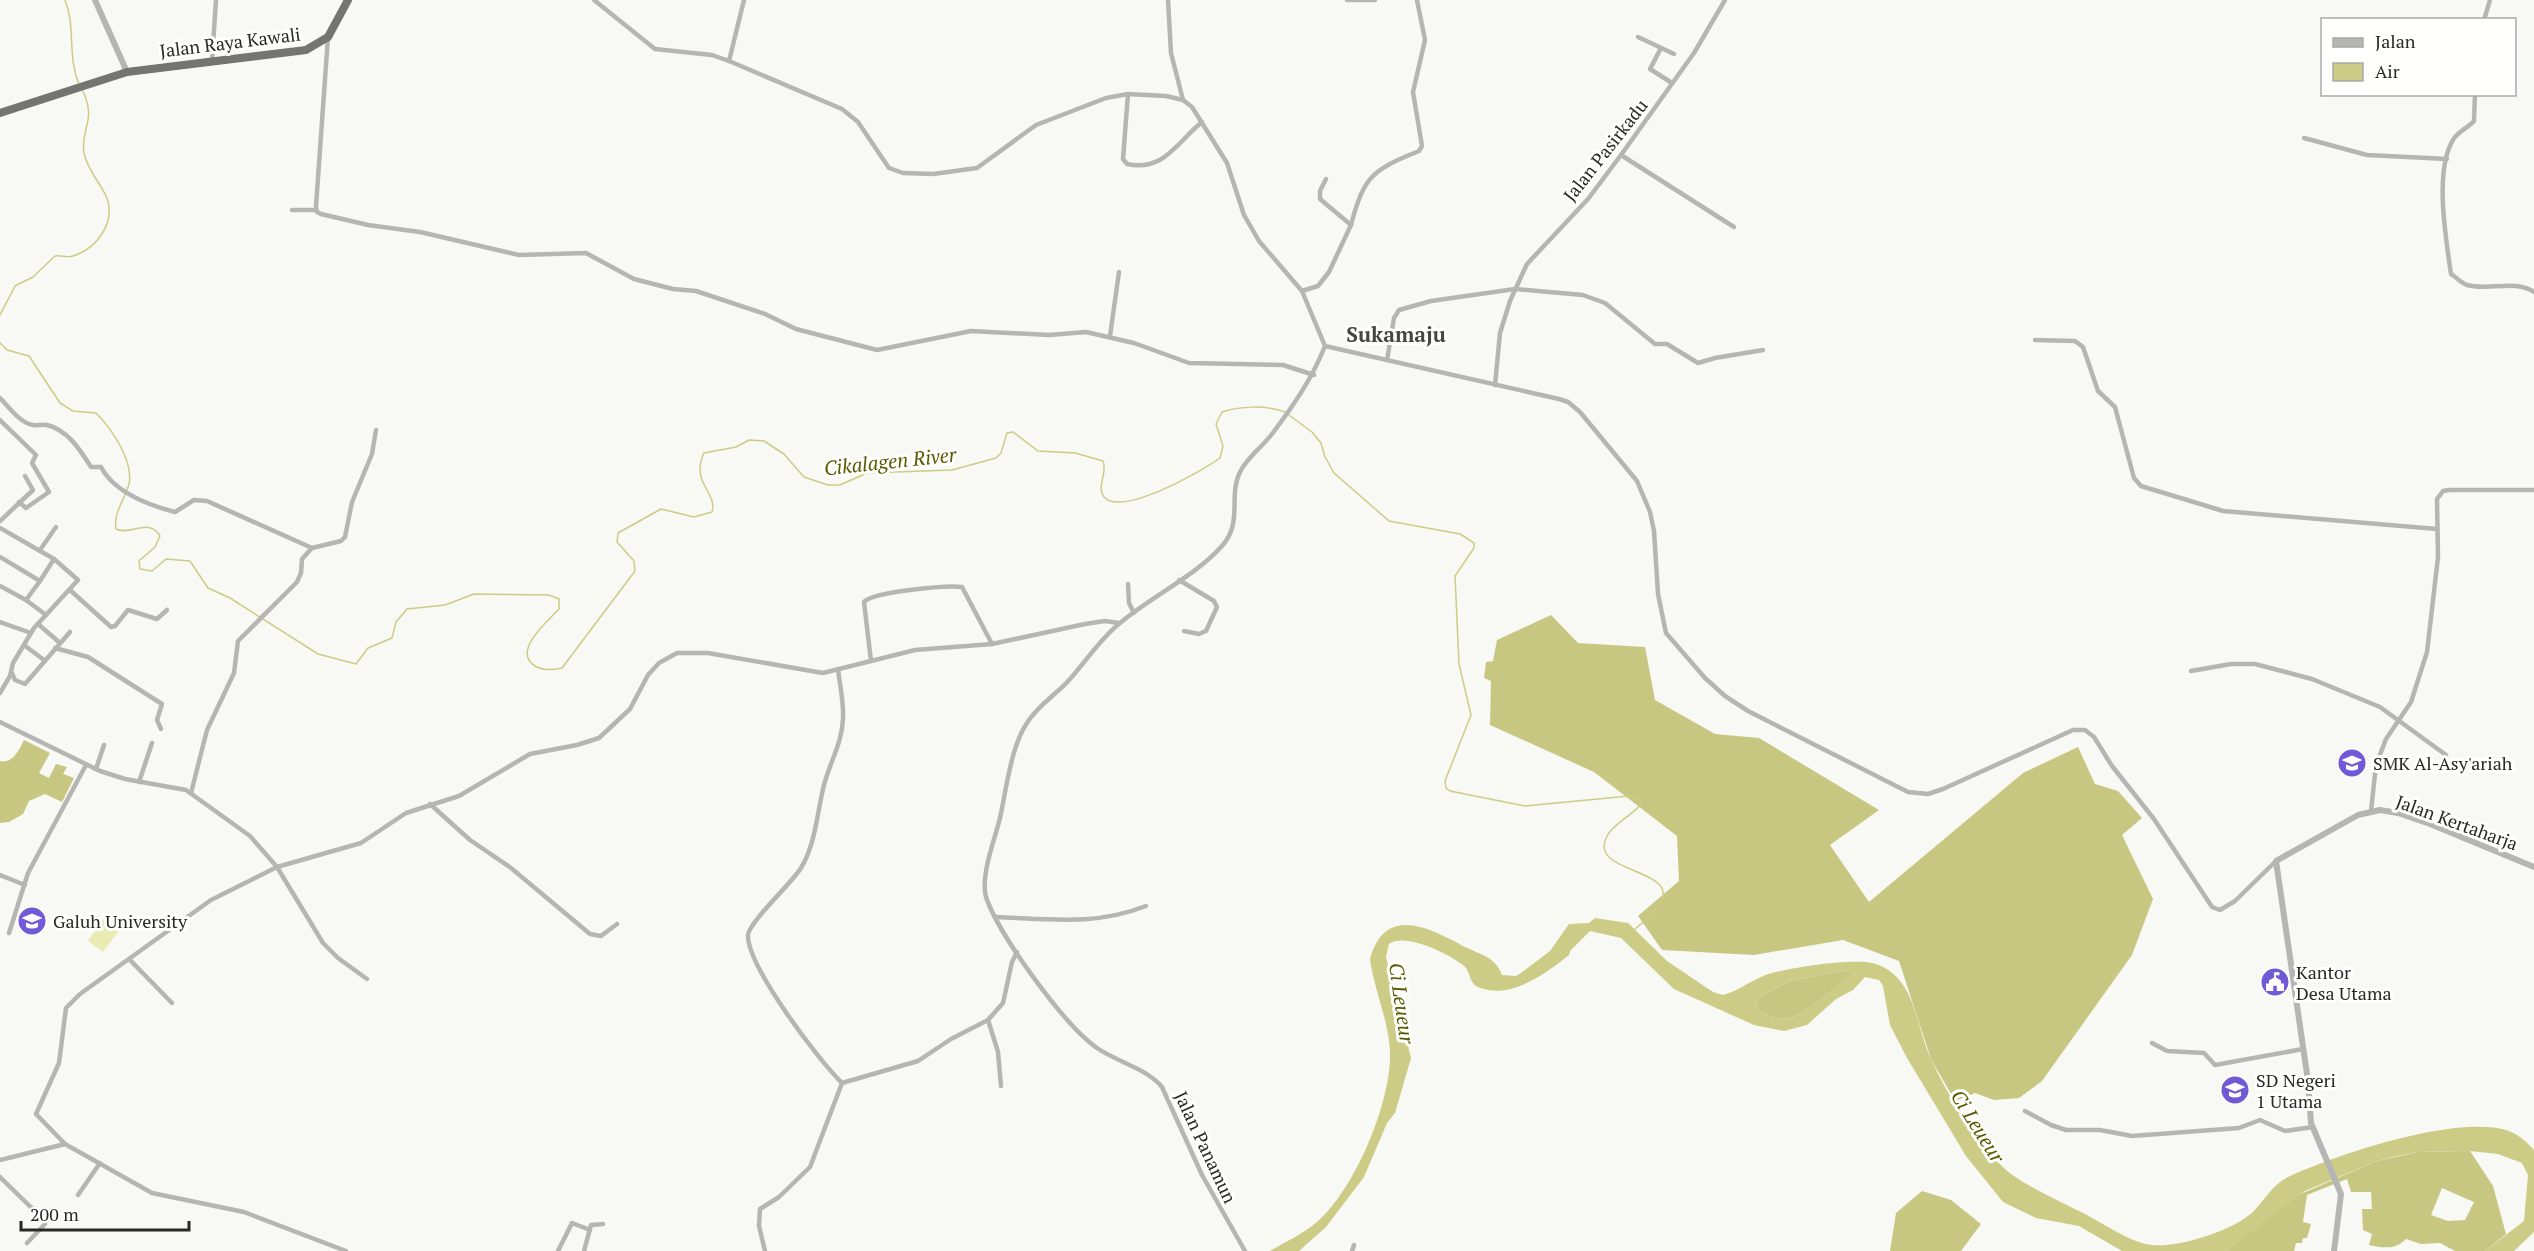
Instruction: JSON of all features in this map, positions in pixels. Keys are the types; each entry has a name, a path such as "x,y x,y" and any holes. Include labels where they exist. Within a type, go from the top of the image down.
{"highway":[{"name":"Jalan Raya Kawali","path":"0,113 127,72 306,50 328,37 348,0"}],"street":[{"path":"94,0 127,72"},
{"path":"212,60 216,0"},
{"path":"594,0 655,49 712,56 729,61 842,109 858,122 889,168 903,173 933,174 977,168 1036,125 1074,108 1128,94 1166,96 1183,100"},
{"path":"729,61 744,0"},
{"path":"1168,0 1171,53 1183,100 1202,122 1227,163 1244,215 1259,241 1302,291 1325,346 1568,402 1624,462 1637,481 1650,512 1658,594 1666,633 1712,684 1748,711 1885,781 1908,792 1922,795 1943,789 2073,730 2085,730 2094,737 2112,766 2154,819 2212,907 2220,910 2235,901 2276,861"},
{"path":"1347,0 1375,0"},
{"path":"1302,291 1318,286 1329,272 1352,225 1359,194 1370,177 1386,165 1419,151 1422,146 1413,92 1425,40 1417,0"},
{"name":"Jalan Pasirkadu","path":"1495,385 1500,333 1515,289 1527,264 1588,199 1621,155 1672,83 1724,0"},
{"path":"2485,18 2490,0"},
{"path":"316,210 328,37"},
{"path":"1638,37 1674,54"},
{"path":"1661,48 1650,69 1672,83"},
{"path":"1128,94 1123,159 1127,164 1149,165 1164,159 1202,122"},
{"path":"2475,96 2474,121 2453,139 2447,159 2442,195 2451,274 2466,284 2485,287 2516,286 2534,292"},
{"path":"2304,138 2367,155 2447,159"},
{"path":"1621,155 1734,227"},
{"path":"1326,179 1319,197 1352,225"},
{"path":"292,210 316,210 321,214 368,225 412,230 519,255 586,253 634,279 674,289 696,291 765,315 796,329 877,350 982,330 1050,335 1086,332 1110,336 1189,363 1283,365 1314,375"},
{"path":"1110,336 1119,272"},
{"path":"1387,360 1394,318 1399,310 1431,301 1515,289 1597,298 1655,344 1667,344 1698,363 1763,350"},
{"path":"2035,340 2075,341 2084,347 2098,391 2115,407 2133,478 2141,486 2223,511 2437,529"},
{"name":"Jalan Panamun","path":"1245,1251 1202,1175 1162,1087 1152,1078 1113,1058 1084,1038 1063,1015 1008,940 986,891 989,859 1015,756 1026,724 1119,623 1215,553 1227,539 1235,521 1238,476 1314,375 1325,346"},
{"path":"0,398 19,417 32,425 46,425 68,436 77,445 91,467 101,467 108,480 129,494 175,512 194,500 207,501 312,548 341,541 345,537 352,502 372,454 376,430"},
{"path":"0,420 36,454 32,463 49,492 26,508 19,502"},
{"path":"0,521 33,490 25,476"},
{"path":"2371,811 2376,765 2386,739 2411,702 2427,652 2438,557 2437,499 2443,491 2464,489 2534,490"},
{"path":"40,550 56,526"},
{"path":"0,528 54,559 77,579 70,590 31,633 0,693"},
{"path":"190,793 207,729 234,673 238,641 297,582 302,560 312,548"},
{"path":"0,557 40,581"},
{"path":"26,600 54,559"},
{"path":"1179,580 1214,601 1217,607 1206,631 1199,634 1184,631"},
{"path":"1128,584 1129,603 1134,613"},
{"path":"0,586 26,600 46,615"},
{"path":"871,661 864,602 874,596 946,586 962,587 992,644"},
{"path":"70,590 111,627 115,626 129,610 157,619 167,610"},
{"path":"346,1251 244,1212 159,1196 65,1144 36,1114 59,1063 66,1008 78,996 212,900 278,867 361,843 406,813 459,796 530,754 577,745 599,738 630,709 648,675 658,663 677,654 708,653 803,672 823,673 939,646 992,644 1086,624 1105,621 1119,623"},
{"path":"0,622 31,633"},
{"path":"38,624 60,643"},
{"path":"11,671 15,680 23,684 70,632"},
{"path":"24,645 44,660"},
{"path":"55,648 88,657 160,702 162,708 157,720 161,729"},
{"path":"2192,671 2231,664 2266,666 2358,696 2399,719 2446,755"},
{"path":"838,669 843,717 840,743 827,775 810,848 795,877 751,925 748,936 753,954 786,1013 810,1048 842,1083"},
{"path":"0,722 96,769 139,782 190,793 250,836 278,867 323,943 338,958 367,978"},
{"path":"139,782 152,743"},
{"path":"96,769 104,744"},
{"path":"9,933 25,885 86,765"},
{"path":"430,804 470,840 511,868 590,934 600,936 617,924"},
{"name":"Jalan Kertaharja","path":"2276,861 2358,815 2371,811 2390,811 2408,816 2534,867"},
{"path":"2276,861 2313,1127 2339,1188 2341,1202 2334,1251"},
{"path":"0,875 25,885"},
{"path":"996,917 1070,922 1117,917 1146,906"},
{"path":"842,1083 918,1061 951,1039 988,1020 1003,1003 1011,965 1017,952"},
{"path":"130,960 172,1003"},
{"path":"988,1020 998,1052 1001,1086"},
{"path":"2152,1043 2167,1050 2204,1053 2215,1065 2303,1049"},
{"path":"765,1251 758,1222 760,1209 779,1197 810,1167 842,1083"},
{"path":"2025,1111 2043,1122 2066,1130 2100,1130 2132,1136 2238,1128 2260,1120 2285,1131 2313,1127"},
{"path":"0,1160 65,1144"},
{"path":"78,1195 100,1163"},
{"path":"0,1177 45,1221 45,1224 27,1243"},
{"path":"558,1251 572,1223 590,1230"},
{"path":"584,1251 592,1224 603,1224"}],"green space":[{"path":"105,917 118,932 103,952 88,941"}],"shaded area":[{"path":"1551,615 1578,643 1645,647 1655,700 1715,734 1759,738 1879,810 1830,845 1869,902 2023,773 2078,747 2095,784 2118,791 2142,818 2122,835 2153,899 2132,955 2042,1081 2019,1098 1994,1100 1975,1093 1955,1101 1931,1059 1899,961 1843,940 1754,955 1662,950 1638,916 1679,881 1677,836 1594,772 1490,725 1491,681 1484,678 1486,662 1493,661 1497,640"},
{"path":"24,740 50,753 39,773 49,778 56,764 67,767 63,774 74,778 62,802 45,794 29,801 23,814 9,822 0,823 0,761 12,758"},
{"path":"1846,970 1854,972 1809,1008 1790,1018 1779,1019 1756,1009 1758,998 1789,981"},
{"path":"2470,1151 2493,1186 2506,1234 2485,1251 2455,1251 2440,1243 2421,1244 2406,1239 2398,1245 2389,1247 2369,1245 2372,1234 2363,1230 2362,1209 2372,1209 2371,1192 2351,1192 2347,1179 2307,1195 2303,1222 2311,1224 2307,1238 2303,1238 2302,1243 2296,1243 2294,1251 2226,1251 2296,1196 2377,1161 2418,1152","holes":["2442,1188 2474,1202 2465,1220 2448,1221 2431,1215"]},
{"path":"1922,1191 1951,1200 1981,1224 1961,1251 1890,1251 1896,1213"}],"water":[{"path":"1595,918 1628,923 1667,961 1713,992 1723,995 1763,976 1801,967 1862,962 1887,969 1906,989 1931,1059 1945,1087 1972,1130 1992,1156 2019,1179 2127,1237 2145,1244 2177,1244 2234,1225 2254,1211 2274,1187 2284,1179 2337,1157 2428,1132 2484,1127 2506,1130 2522,1138 2534,1150 2534,1232 2514,1251 2485,1251 2524,1221 2528,1175 2522,1163 2498,1154 2470,1151 2418,1152 2377,1161 2305,1191 2226,1251 2122,1251 2079,1226 2036,1218 2003,1202 1966,1156 1907,1058 1890,1025 1883,986 1879,980 1865,977 1853,990 1836,999 1807,1025 1784,1031 1754,1025 1674,989 1621,938 1590,931 1570,951 1569,955 1549,970 1526,984 1501,991 1476,986 1464,966 1427,946 1406,941 1389,944 1386,957 1411,1058 1395,1113 1387,1123 1364,1177 1326,1227 1299,1251 1270,1251 1312,1226 1331,1208 1356,1169 1376,1123 1388,1078 1390,1046 1370,959 1377,942 1386,931 1397,926 1410,925 1423,928 1486,957 1496,964 1502,975 1516,976 1550,951 1569,924 1589,923","holes":["1846,970 1853,972 1809,1008 1790,1018 1775,1018 1756,1009 1758,998 1789,981"]}],"waterway":[{"name":"Cikalagen River","path":"65,0 70,21 73,63 79,84"},
{"name":"Cikalagen River","path":"0,315 15,286 33,277 55,256 73,256 90,247 98,240 107,223 109,214 105,194 84,153 83,144 88,110 83,91"},
{"name":"Cikalagen River","path":"0,343 7,350 29,356 60,403 73,411 96,413 120,445 130,475 129,484 116,517 116,529 121,531 145,527 156,531 160,536 155,547 139,561 140,569 152,571 166,559 190,561 208,588 230,598 318,654 356,664 368,648 392,638 396,622 407,609 445,605 474,594 549,595 559,599 559,609 534,636 527,652 529,660 538,668 548,670 562,668 635,571 634,561 617,542 618,533 661,509 694,517 712,512 713,505 700,472 704,453 736,447 749,440 764,441 784,454 804,477 828,485 840,485 867,473 952,470 996,458 1001,453 1007,433 1013,432 1038,451 1075,453 1103,461 1101,489 1104,497 1113,502 1144,497 1162,490 1220,458 1223,446 1216,424 1222,412 1254,407 1285,412"},
{"name":"Cikalagen River","path":"1289,415 1312,432 1321,443 1325,457 1334,473 1389,521 1460,534 1474,543 1474,548 1455,576 1459,664 1471,715 1445,781 1446,788 1450,791 1525,806 1629,796 1641,800 1641,804 1610,831 1604,849 1610,858 1659,884 1663,893 1657,909 1635,929"}],"place":[{"name":"SMK Al-Asy'ariah","path":"2352,763"},
{"name":"Galuh University","path":"32,921"},
{"name":"Kantor Desa Utama","path":"2275,982"},
{"name":"SD Negeri 1 Utama","path":"2235,1090"}],"district":[{"name":"Sukamaju","path":"1396,334"}],"water label":[{"name":"Ci Leueur","path":"1402,1003"},
{"name":"Ci Leueur","path":"1978,1126"}]}
